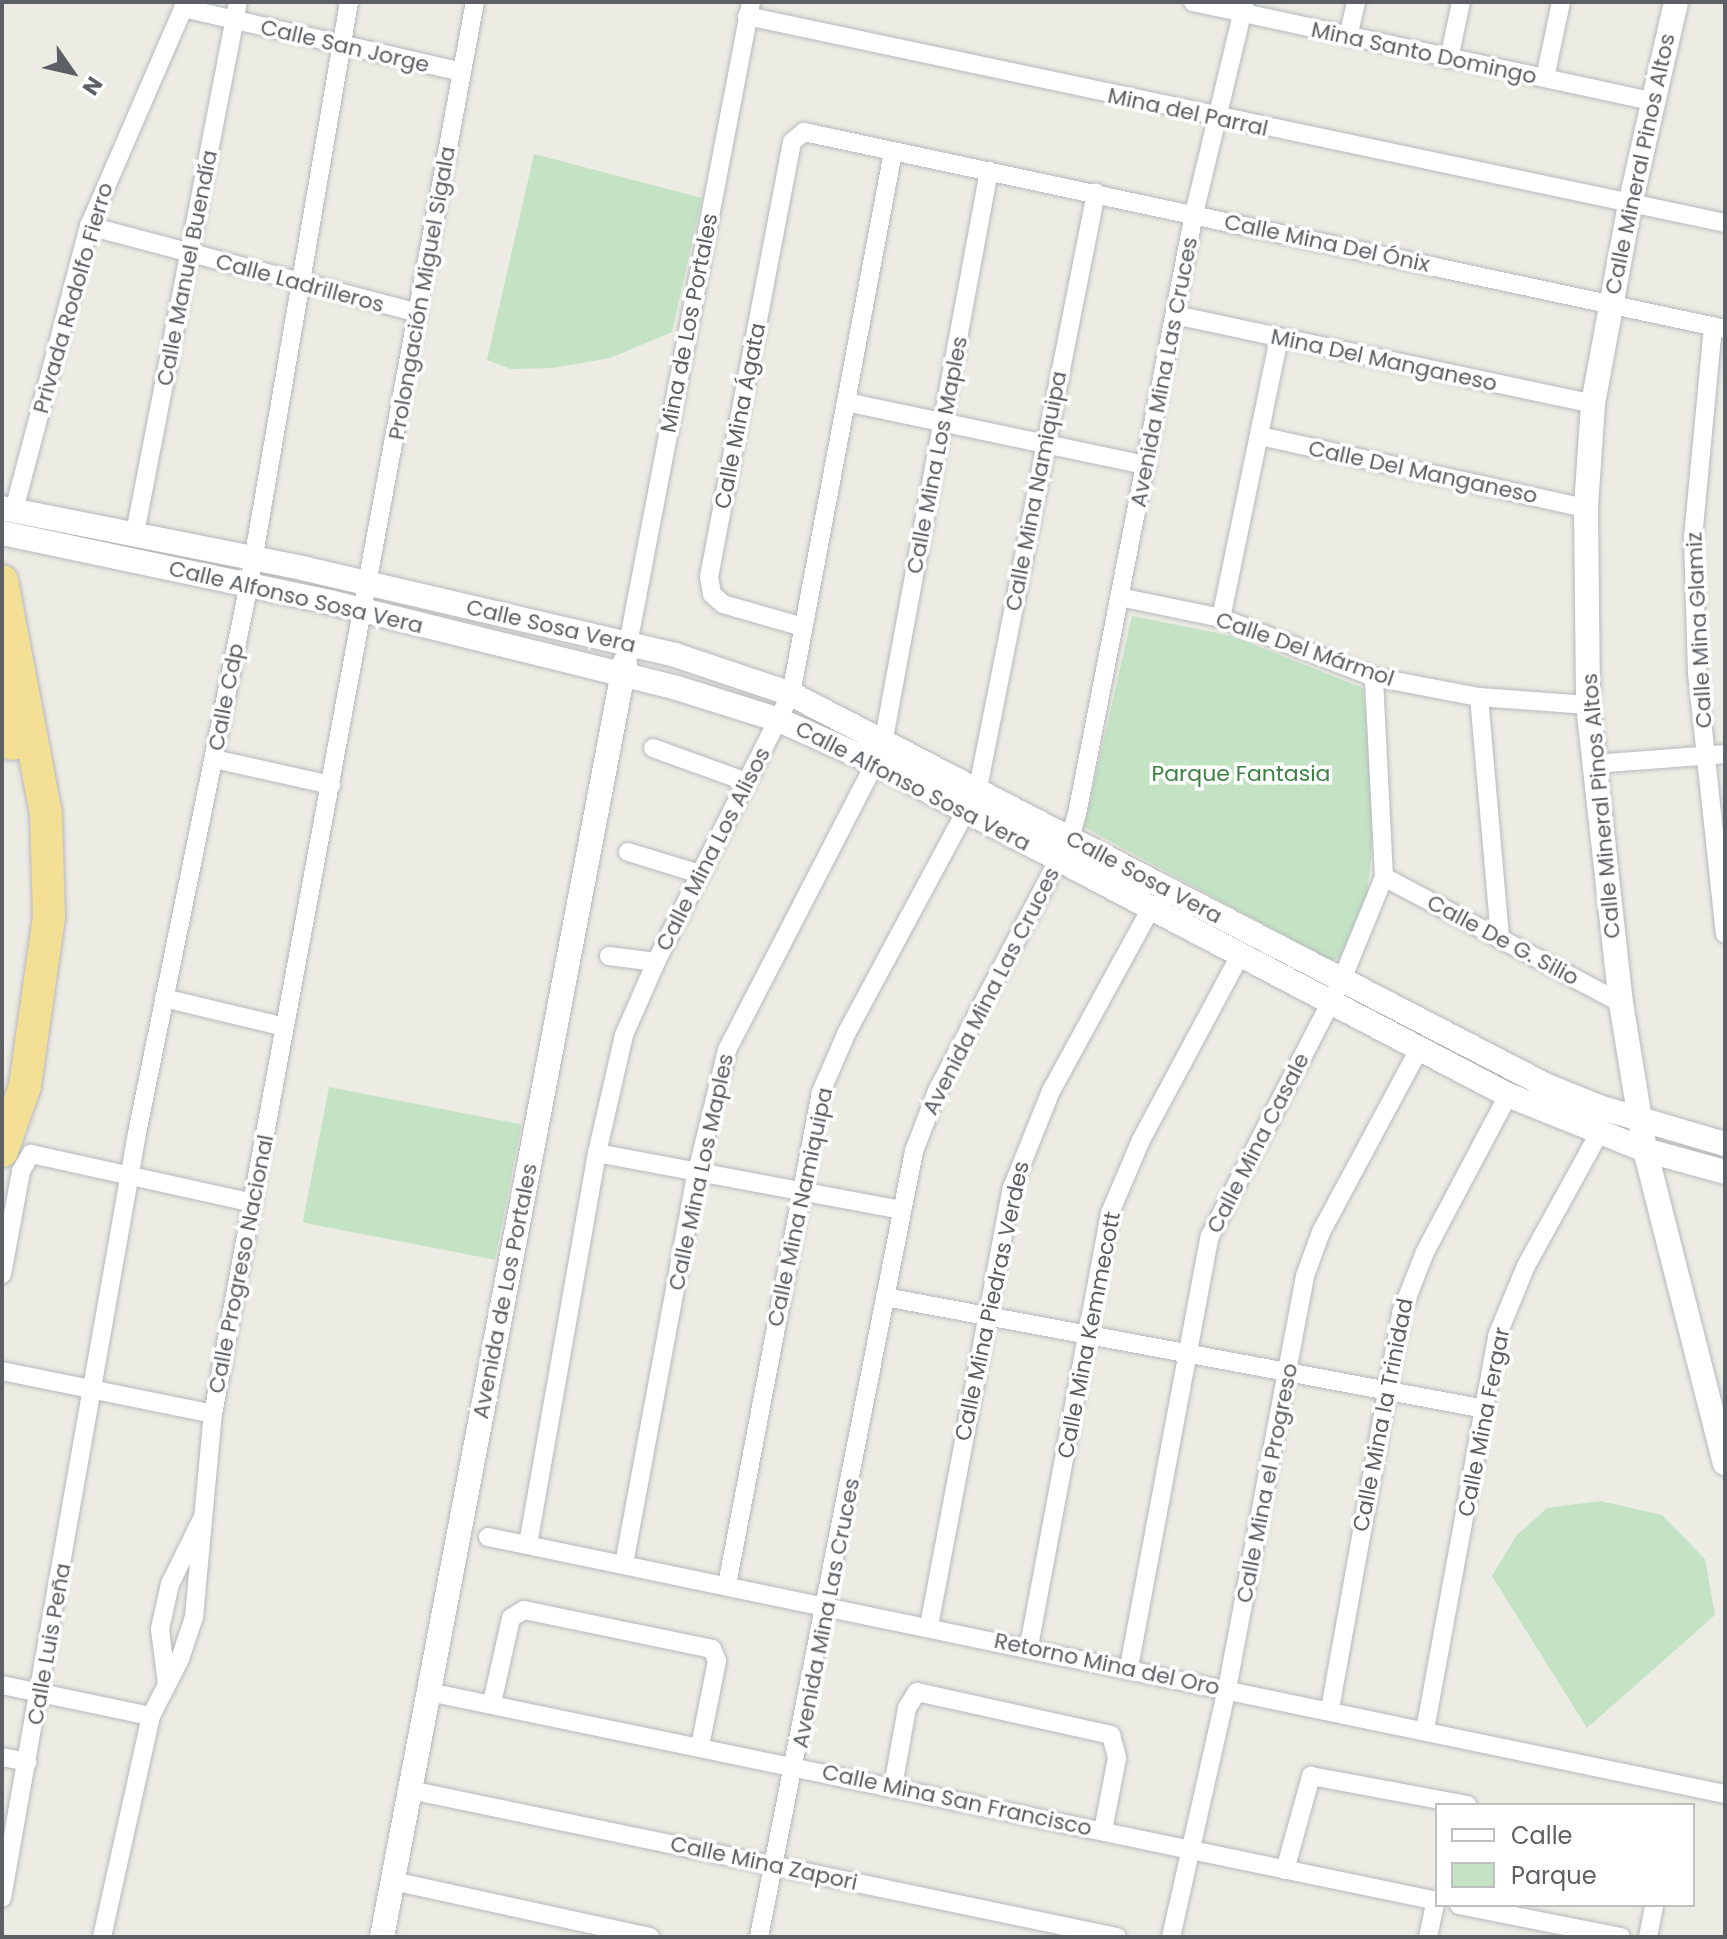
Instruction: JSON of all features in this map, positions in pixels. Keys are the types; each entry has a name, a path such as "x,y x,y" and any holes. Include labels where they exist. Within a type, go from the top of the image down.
{"highway":[{"path":"2,581 46,814 49,917 41,997 15,1154"},
{"path":"2,692 25,810 29,886 27,952 2,1084"}],"main road":[{"name":"Calle Mineral Pinos Altos","path":"1676,2 1609,304 1593,404 1586,508 1588,705 1621,1003 1645,1150 1724,1457"},
{"name":"Calle Alfonso Sosa Vera","path":"8,509 249,584 622,675 779,720 875,763 966,811 1064,848 1151,908 1240,955 1336,991 1419,1049 1508,1095 1645,1150 1725,1172"},
{"name":"Calle Alfonso Sosa Vera","path":"2,533 106,542 135,533 371,585"},
{"name":"Calle Sosa Vera","path":"371,585 628,644 791,694 884,738 978,788 1064,848 1336,991 1547,1086 1640,1120 1725,1144"},
{"name":"Avenida de Los Portales","path":"382,1937 628,644"}],"street":[{"name":"Calle Manuel Buendía","path":"135,533 238,2"},
{"name":"Calle Cdp","path":"93,1390 164,998 249,584 349,2"},
{"name":"Prolongación Miguel Sigala","path":"371,585 475,2"},
{"name":"Mina Santo Domingo","path":"1193,2 1244,8 1348,37 1654,102"},
{"path":"1348,37 1356,2"},
{"path":"1449,59 1461,2"},
{"path":"1545,78 1561,2"},
{"name":"Calle San Jorge","path":"184,5 236,21 462,72"},
{"name":"Privada Rodolfo Fierro","path":"8,509 89,226 184,5"},
{"name":"Avenida Mina Las Cruces","path":"759,1937 828,1605 914,1151 937,1091 1064,848 1119,597 1194,214 1244,8"},
{"name":"Mina del Parral","path":"749,9 1215,118 1725,223"},
{"name":"Mina de Los Portales","path":"628,644 749,9"},
{"name":"Calle Mina Del Ónix","path":"792,142 809,132 1719,328"},
{"name":"Calle Mina Ágata","path":"792,142 709,577 712,594 723,604 803,627"},
{"name":"Calle Mina Los Alisos","path":"528,1544 597,1153 624,1035 656,962 791,694 893,152"},
{"name":"Calle Mina Los Maples","path":"884,738 989,171"},
{"name":"Calle Mina Namiquipa","path":"978,788 1096,193"},
{"name":"Calle Ladrilleros","path":"89,226 300,285 418,313"},
{"name":"Mina Del Manganeso","path":"1175,315 1593,404"},
{"name":"Calle Mina Glamiz","path":"1719,328 1693,538 1706,756 1725,934"},
{"path":"1221,618 1279,338"},
{"path":"846,402 1146,465"},
{"name":"Calle Del Manganeso","path":"1260,436 1586,508"},
{"name":"Calle Progreso Nacional","path":"102,1937 151,1716 194,1617 213,1414 371,585"},
{"name":"Calle Del Mármol","path":"1119,597 1221,618 1374,677 1479,697 1588,705"},
{"name":"Calle Mina Casale","path":"1129,1667 1201,1273 1222,1205 1336,991 1384,877 1374,677"},
{"path":"1479,697 1500,939"},
{"path":"653,748 747,782"},
{"path":"1593,764 1725,754"},
{"path":"214,759 331,785"},
{"name":"Calle Mina Los Maples","path":"624,1564 697,1172 718,1079 737,1023 875,763"},
{"name":"Calle Mina Namiquipa","path":"727,1585 798,1192 821,1092 847,1032 966,811"},
{"path":"628,852 700,874"},
{"name":"Calle De G. Silio","path":"1384,877 1621,1003"},
{"name":"Calle Mina Piedras Verdes","path":"929,1626 986,1316 1022,1155 1151,908"},
{"name":"Calle Mina Kemmecott","path":"1029,1646 1089,1335 1100,1255 1123,1176 1240,955"},
{"path":"609,956 656,962"},
{"path":"164,998 285,1027"},
{"name":"Calle Mina el Progreso","path":"1171,1937 1227,1689 1312,1253 1419,1049"},
{"name":"Calle Mina la Trinidad","path":"1330,1709 1384,1390 1410,1284 1508,1095"},
{"name":"Calle Mina Fergar","path":"1425,1730 1497,1336 1514,1294 1599,1133"},
{"path":"2,1274 15,1154 37,1153 253,1203"},
{"path":"597,1153 901,1210"},
{"path":"885,1297 1485,1409"},
{"path":"2,1371 213,1414"},
{"name":"Calle Luis Peña","path":"2,1898 6,1857 41,1693 93,1390"},
{"path":"167,1684 160,1629 170,1584 205,1514"},
{"name":"Retorno Mina del Oro","path":"488,1537 1029,1646 1725,1794"},
{"path":"492,1703 511,1618 524,1610 712,1649 717,1661 700,1746"},
{"path":"2,1685 151,1716"},
{"name":"Calle Mina San Francisco","path":"429,1692 1435,1900"},
{"path":"893,1786 907,1708 917,1692 1111,1735 1117,1758 1103,1831"},
{"path":"2,1757 28,1762"},
{"path":"1285,1870 1311,1776 1456,1803"},
{"name":"Calle Mina Zapori","path":"410,1790 1117,1937"},
{"path":"393,1881 650,1937"},
{"path":"1428,1937 1435,1905"},
{"path":"1469,1907 1621,1937"},
{"path":"1648,1937 1654,1907"}],"green space":[{"path":"534,154 702,198 672,332 610,358 553,368 511,369 487,360"},
{"name":"Parque Fantasia","path":"1132,616 1232,636 1363,688 1375,820 1367,895 1340,957 1331,961 1084,827"},
{"path":"329,1087 521,1124 495,1260 303,1222"},
{"path":"1601,1501 1662,1515 1705,1559 1715,1615 1587,1728 1492,1576 1516,1536 1547,1508"}]}
